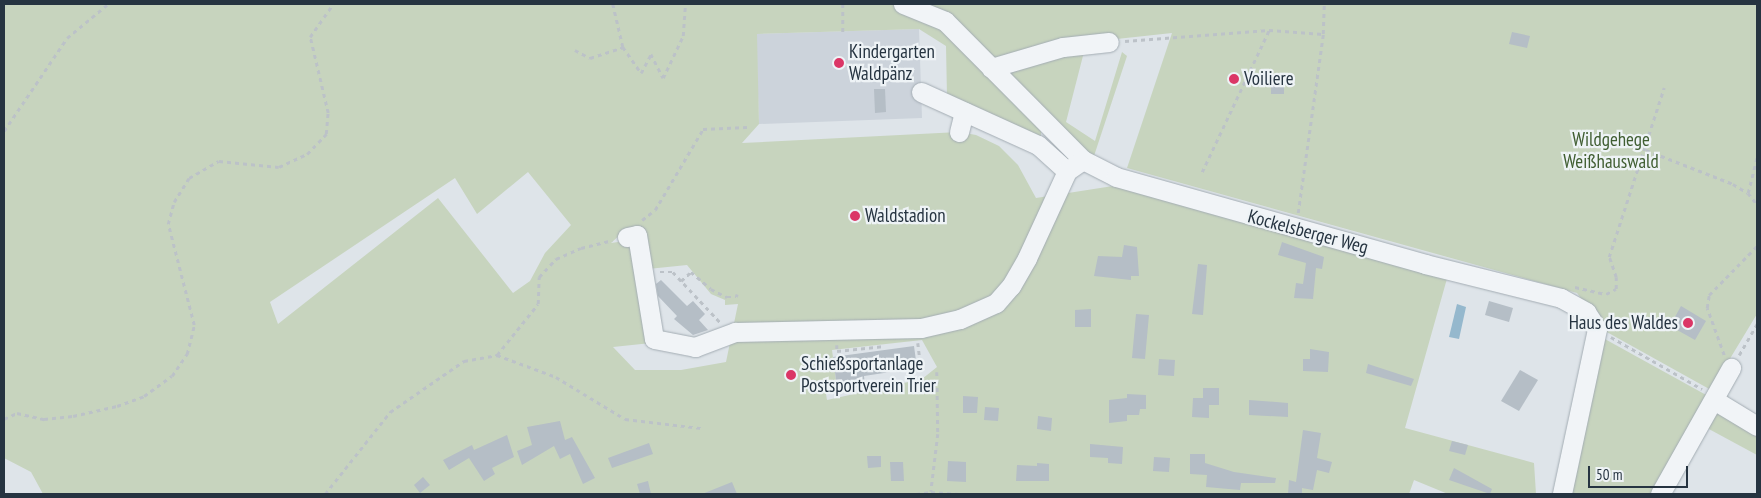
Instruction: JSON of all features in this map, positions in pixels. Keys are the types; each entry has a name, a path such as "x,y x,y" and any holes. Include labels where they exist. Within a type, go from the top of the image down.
{"street":[{"name":"Kockelsberger Weg","path":"903,4 945,21 1083,160 1116,177 1188,199 1561,298 1586,312 1597,329"},
{"path":"991,68 1063,47 1109,42"},
{"path":"921,92 1038,145 1068,171"},
{"path":"959,132 964,112"},
{"path":"627,237 636,235 654,339 695,347 736,332 921,328 960,319 996,303 1011,286 1027,258 1068,171 1083,160"},
{"path":"1562,494 1597,329"},
{"path":"1660,494 1732,368"},
{"path":"1714,400 1757,426"}],"path":[{"path":"4,130 67,38 108,4"},
{"path":"4,419 17,413 44,419 73,416 117,406 144,396 172,376 187,354 194,325 168,224 174,202 189,178 220,161 279,167 306,154 326,134 328,113 310,37 334,4"},
{"path":"613,4 623,47 641,74 651,54 663,78 683,36 685,4"},
{"path":"843,4 843,32"},
{"path":"1298,212 1323,34 1324,4"},
{"path":"1109,42 1269,30 1323,34"},
{"path":"1202,172 1269,30"},
{"path":"575,50 590,58 623,47"},
{"path":"1581,288 1606,294 1616,289 1616,277 1609,258 1646,150 1664,88"},
{"path":"497,355 538,304 539,277 556,259 581,248 627,237 655,210 703,129 747,126"},
{"path":"1646,150 1748,193 1757,204"},
{"path":"1748,193 1757,156"},
{"path":"1757,246 1709,295 1707,308 1718,345 1732,368 1757,324"},
{"path":"663,272 673,272 720,322"},
{"path":"681,280 691,272 711,289 727,297 736,297 738,294"},
{"path":"1597,329 1707,392 1714,400"},
{"path":"909,343 918,342 922,374"},
{"path":"837,351 891,345"},
{"path":"326,494 390,412 464,361 497,355 556,377 625,419 701,428"},
{"path":"931,492 938,434 937,372"},
{"path":"916,494 931,492 963,494"}],"shaded area":[{"name":"Kindergarten Waldpänz","path":"919,29 922,118 759,124 756,34"}],"green space":[{"name":"Wildgehege Weißhauswald","path":"4,4 1757,4 1757,314 1711,390 1605,331 1577,293 1127,168 1172,33 1043,47 996,60 987,68 1042,126 1040,141 947,97 946,46 919,29 757,34 759,124 742,143 959,132 976,135 999,146 1018,165 1036,198 1113,186 1448,275 1405,428 1534,463 1536,494 1448,494 1414,480 1409,494 43,494 31,472 4,458","holes":["528,172 571,225 545,253 530,281 513,293 438,198 278,324 270,302 455,178 477,214","641,229 648,269 687,265 711,294 725,300 725,305 738,304 726,362 681,370 635,370 613,347 651,343 633,240 611,243 622,233","922,340 937,367 922,379 827,400 824,382 836,380 832,350"]},
{"path":"1085,48 1066,122 1095,141 1122,52 1127,56 1093,159 1001,71"},
{"path":"1603,338 1708,396 1651,494 1569,494"},
{"path":"1717,412 1757,434 1757,455 1707,428"}],"water":[{"path":"1457,304 1466,307 1459,339 1449,337"}],"building":[{"path":"1512,32 1530,36 1527,48 1509,44"},
{"path":"1271,82 1284,83 1284,94 1271,94"},
{"path":"874,89 885,89 886,112 875,113"},
{"path":"1282,242 1324,257 1322,269 1316,268 1313,299 1294,298 1296,283 1303,284 1306,263 1278,255"},
{"path":"1124,245 1137,247 1139,276 1131,276 1131,280 1094,276 1098,256 1122,257"},
{"path":"1198,264 1207,265 1203,315 1192,314"},
{"path":"661,280 687,306 693,301 705,314 699,320 708,330 693,335 674,319 677,316 658,296 656,284"},
{"path":"1489,301 1513,308 1509,322 1485,315"},
{"name":"Haus des Waldes","path":"1681,306 1706,321 1695,340 1670,326"},
{"path":"1091,309 1091,327 1075,327 1075,310"},
{"path":"1136,314 1149,315 1145,359 1132,358"},
{"path":"914,346 917,368 864,376 865,386 844,389 842,379 836,380 833,357"},
{"path":"1310,349 1329,352 1328,372 1303,371 1303,359 1310,359"},
{"path":"1159,359 1175,360 1174,376 1158,375"},
{"path":"1368,364 1414,379 1411,386 1366,373"},
{"path":"1520,370 1538,380 1519,411 1501,401"},
{"path":"1203,388 1219,388 1219,405 1209,405 1209,418 1192,417 1193,398 1203,398"},
{"path":"1127,394 1146,395 1146,409 1140,409 1139,415 1127,415 1127,421 1109,423 1109,400 1127,398"},
{"path":"963,396 978,397 977,413 963,413"},
{"path":"1249,400 1288,403 1288,417 1249,415"},
{"path":"985,407 999,408 998,421 984,420"},
{"path":"1038,416 1052,418 1051,431 1037,429"},
{"path":"560,421 565,440 572,437 595,478 583,484 570,454 560,459 554,446 522,465 517,451 532,445 527,427"},
{"path":"1303,430 1321,433 1317,458 1332,462 1329,473 1317,470 1313,490 1302,488 1302,494 1288,494 1289,480 1296,482"},
{"path":"507,435 514,457 492,468 495,474 484,481 469,458 449,470 443,460 472,445 474,450"},
{"path":"1452,441 1468,445 1465,455 1449,451"},
{"path":"649,443 653,454 612,468 608,458"},
{"path":"1090,444 1123,447 1122,464 1108,463 1108,458 1090,457"},
{"path":"1190,454 1205,454 1205,463 1234,472 1276,478 1275,483 1241,483 1240,490 1206,487 1207,475 1190,474"},
{"path":"867,456 881,456 881,467 868,468"},
{"path":"1154,457 1170,458 1169,472 1153,471"},
{"path":"948,461 966,462 966,482 947,481"},
{"path":"890,462 903,462 904,481 891,481"},
{"path":"1037,463 1049,464 1049,481 1016,481 1017,465 1037,466"},
{"path":"1454,468 1492,489 1490,494 1449,480"},
{"path":"423,477 430,485 420,493 414,485"},
{"path":"648,481 651,494 640,494 637,484"},
{"path":"732,482 737,494 702,494"}],"place":[{"name":"Kindergarten Waldpänz","path":"839,63"},
{"name":"Voiliere","path":"1234,79"},
{"name":"Waldstadion","path":"855,216"},
{"name":"Haus des Waldes","path":"1688,323"},
{"name":"Schießsportanlage Postsportverein Trier","path":"791,375"}]}
